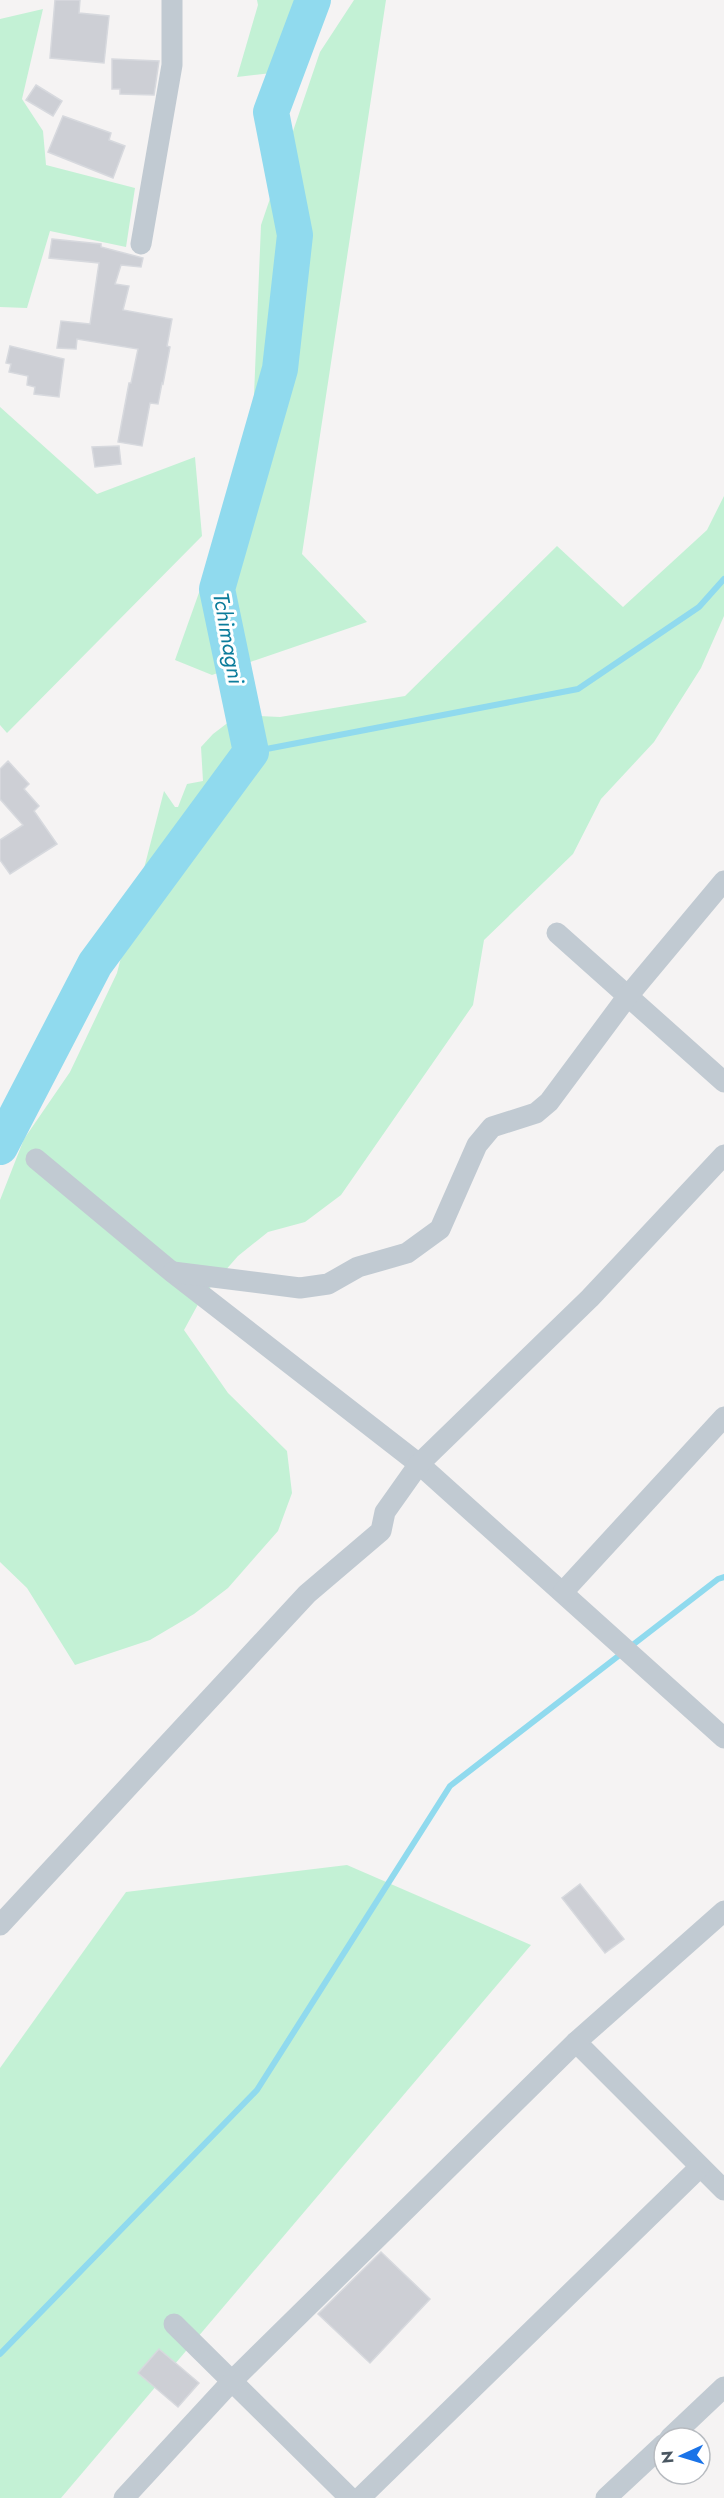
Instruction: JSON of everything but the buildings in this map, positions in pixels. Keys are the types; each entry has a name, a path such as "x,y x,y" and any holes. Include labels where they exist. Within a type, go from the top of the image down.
{"street":[{"path":"141,244 172,65 172,0"},
{"path":"172,1272 300,1288 328,1284 358,1267 407,1253 420,1246 440,1229 477,1145 492,1127 536,1113 549,1102 627,997 724,881"},
{"path":"558,933 724,1082"},
{"path":"0,1925 308,1594 381,1531 385,1512 419,1464 590,1298 724,1155"},
{"path":"36,1158 172,1272 419,1464 724,1738"},
{"path":"563,1592 724,1418"},
{"path":"124,2498 232,2381 576,2042 724,1911"},
{"path":"576,2042 724,2190"},
{"path":"360,2498 699,2167"},
{"path":"174,2324 350,2498"},
{"path":"683,2426 724,2387"},
{"path":"606,2498 652,2455"}],"green space":[{"path":"257,0 303,0 272,73 237,77 258,5"},
{"path":"354,0 386,0 302,554 367,622 212,675 175,660 252,444 261,225 320,52"},
{"path":"43,9 22,99 43,131 46,165 135,188 126,247 50,231 27,308 0,307 0,19"},
{"path":"0,407 97,494 195,457 202,536 7,733 0,725"},
{"path":"724,496 724,616 701,668 654,742 601,799 573,854 484,940 473,1005 341,1195 305,1222 268,1232 238,1256 202,1297 184,1330 228,1393 287,1451 292,1493 278,1531 228,1588 194,1614 150,1640 75,1665 27,1588 0,1562 0,1200 24,1139 70,1072 117,973 164,791 175,807 178,807 187,784 203,781 201,747 213,734 238,715 280,717 405,696 557,546 623,607 707,530"},
{"path":"347,1865 531,1945 61,2498 0,2498 0,2068 126,1892"}],"waterway":[{"name":"Tchimagni","path":"0,1147 95,964 251,752 217,589 280,369 295,235 271,112 313,0"},
{"path":"251,752 578,689 699,607 724,579"},
{"path":"0,2354 257,2090 450,1786 718,1579 724,1577"}]}
